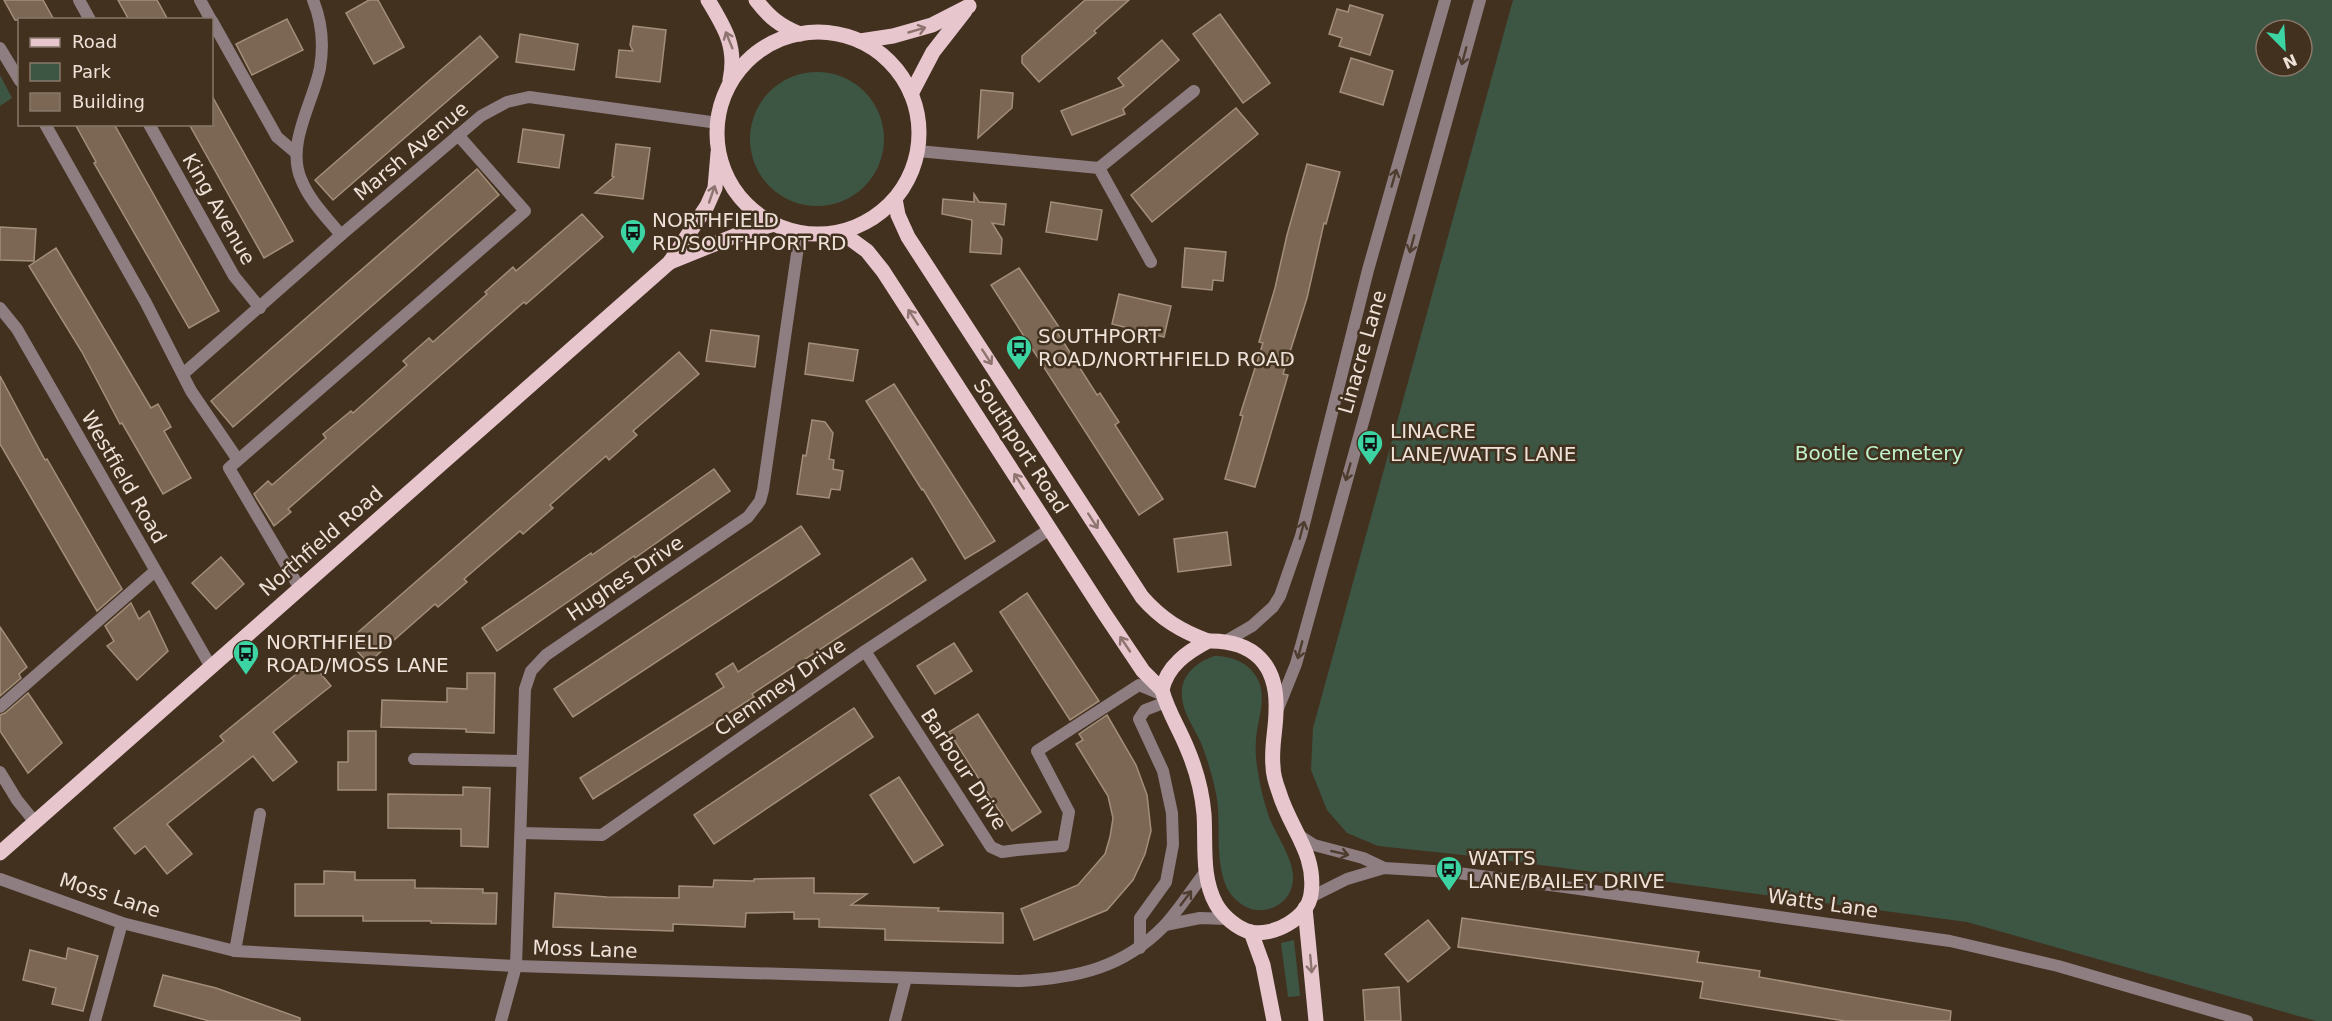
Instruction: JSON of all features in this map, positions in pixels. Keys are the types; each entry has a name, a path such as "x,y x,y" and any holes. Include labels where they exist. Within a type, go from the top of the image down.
{"main road":[{"path":"708,0 733,50 730,83 723,100 718,123 718,153 725,175 738,195 754,212 774,224 800,233 841,232 870,219 895,199 909,176 918,151 918,122 911,94 898,72 881,54 860,41 820,32 800,34 779,40 759,51 730,83"},
{"path":"756,0 771,19 783,28 800,34"},
{"path":"860,41 893,36 932,25 973,3"},
{"path":"911,94 933,52 973,3"},
{"name":"Northfield Road","path":"0,853 670,262 707,206 715,188 718,153"},
{"name":"Southport Road","path":"895,199 898,215 913,244 1142,597 1167,622 1183,632 1208,642"},
{"name":"Northfield Road","path":"670,262 737,235 774,224"},
{"name":"Southport Road","path":"841,232 867,251 883,271 1143,671 1163,695 1186,746 1198,782 1204,814 1206,871 1215,901 1228,919"},
{"path":"1163,695 1164,679 1171,668 1192,650 1208,642 1226,641 1251,650 1264,665 1273,681 1276,713 1272,767 1287,814 1308,853 1313,871 1308,902 1316,1021"},
{"path":"1228,919 1251,932 1268,931 1285,926 1297,917 1308,902"},
{"path":"1251,932 1263,965 1274,1021"}],"street":[{"path":"79,0 89,18"},
{"path":"200,0 210,18"},
{"path":"313,0 321,23 322,50 315,86 296,153 300,178 305,189 341,235"},
{"name":"Linacre Lane","path":"1226,641 1252,626 1273,607 1280,597 1294,556 1368,270 1445,0"},
{"name":"Linacre Lane","path":"1276,713 1296,664 1480,0"},
{"path":"213,24 277,137 296,153"},
{"path":"0,48 18,78"},
{"path":"918,151 1099,168 1194,91"},
{"name":"Marsh Avenue","path":"183,374 341,235 458,135 494,108 518,98 529,97 718,123"},
{"path":"46,126 140,293 191,391 238,460"},
{"name":"King Avenue","path":"150,126 234,276 260,308"},
{"path":"299,587 229,468 525,211 458,135"},
{"path":"1099,168 1151,262"},
{"name":"Hughes Drive","path":"501,1021 516,966 526,680 537,663 748,517 760,501 800,233"},
{"name":"Westfield Road","path":"0,308 17,329 211,667"},
{"name":"Clemmey Drive","path":"521,833 602,834 866,651 1050,529"},
{"path":"0,707 155,571"},
{"name":"Barbour Drive","path":"866,651 991,847 1002,852 1063,846 1069,812 1037,751 1138,685 1163,695"},
{"path":"1140,948 1140,918 1166,882 1173,845 1172,813 1162,771 1139,719 1145,710 1163,695"},
{"path":"414,759 522,760"},
{"path":"0,772 17,800 34,821"},
{"path":"235,951 260,814"},
{"name":"Watts Lane","path":"1297,834 1314,845 1363,858 1384,868"},
{"name":"Watts Lane","path":"1308,902 1347,879 1384,868 1462,873 1950,941 2058,966 2247,1021"},
{"name":"Moss Lane","path":"0,879 122,923 235,951 516,966 1020,981 1081,974 1101,968 1140,948 1165,925 1206,871"},
{"path":"1165,925 1200,918 1228,919"},
{"path":"95,1021 122,923"},
{"path":"895,1021 906,978"}],"green space":[{"name":"Bootle Cemetery","path":"1513,0 2332,0 2332,1021 2316,1021 1967,922 1482,857 1378,846 1347,833 1327,810 1311,770 1313,728"},
{"path":"817,72 843,77 865,91 879,113 884,139 879,165 865,187 843,201 817,206 791,201 769,187 755,165 750,139 755,113 769,91 791,77"},
{"path":"0,75 12,98 0,106"},
{"path":"1215,656 1227,657 1244,664 1257,678 1262,693 1256,744 1259,778 1269,817 1293,873 1288,896 1280,904 1270,909 1258,910 1242,905 1227,888 1220,864 1214,783 1202,745 1183,705 1182,690 1185,678 1198,664"},
{"path":"1294,940 1300,996 1288,997 1281,943"}],"building":[{"path":"4,0 43,0 53,18 18,18 15,20"},
{"path":"118,0 157,0 167,18 128,18"},
{"path":"369,0 378,0 404,47 374,64 346,13"},
{"path":"1085,0 1129,0 1094,31 1096,33 1039,82 1022,63 1022,56"},
{"path":"1350,5 1383,15 1370,55 1339,46 1342,38 1329,34 1337,9 1348,12"},
{"path":"1220,14 1270,83 1243,103 1193,34"},
{"path":"287,19 303,50 252,75 236,44"},
{"path":"633,26 666,30 660,82 616,77 619,50 633,51 630,45"},
{"path":"520,34 578,44 574,70 516,62"},
{"path":"480,36 498,57 333,200 315,180"},
{"path":"1162,40 1179,60 1123,109 1125,114 1072,135 1061,111 1124,86 1118,78"},
{"path":"1351,58 1393,71 1383,105 1340,92"},
{"path":"981,90 1013,93 1012,108 978,138"},
{"path":"213,98 293,241 264,258 190,126 213,126"},
{"path":"1236,108 1258,134 1152,222 1131,195"},
{"path":"76,126 115,126 219,311 189,328 94,163 96,162"},
{"path":"523,129 564,135 559,168 518,162"},
{"path":"616,144 650,148 643,199 595,193 614,177 612,176"},
{"path":"1307,164 1340,172 1326,224 1324,223 1307,298 1283,374 1288,375 1255,487 1225,479 1243,416 1240,415 1263,343 1259,342"},
{"path":"477,169 499,195 233,427 211,401"},
{"path":"974,194 979,202 1006,204 1004,225 992,223 1002,239 1001,254 970,252 972,220 942,214 943,199 974,202"},
{"path":"1051,202 1102,210 1097,240 1046,232"},
{"path":"582,214 603,237 526,304 524,302 288,509 291,512 274,526 254,494 268,481 272,485 326,438 323,434 351,411 353,413 407,365 403,361 429,338 433,342 487,294 485,292 513,267 516,271"},
{"path":"0,227 36,229 34,261 0,260"},
{"path":"56,248 151,408 158,404 171,427 164,431 191,478 163,494 122,423 120,424 82,352 29,266"},
{"path":"1185,248 1226,252 1223,281 1213,280 1212,290 1182,287"},
{"path":"1019,268 1061,330 1057,332 1097,395 1100,393 1119,422 1115,425 1163,499 1139,515 991,285"},
{"path":"1119,294 1171,306 1164,337 1112,324"},
{"path":"711,330 759,336 755,367 706,361"},
{"path":"809,343 858,350 853,381 805,374"},
{"path":"679,352 699,374 633,431 637,435 609,460 606,456 550,505 553,508 523,534 520,531 464,579 467,582 438,607 435,604 368,663 348,641"},
{"path":"0,376 45,460 47,459 122,589 97,611 0,444"},
{"path":"894,384 995,541 965,559 866,401"},
{"path":"812,420 825,422 833,433 829,459 834,460 833,469 843,471 840,490 831,489 829,498 797,494 803,455 806,456"},
{"path":"714,469 730,491 497,651 482,628 591,553 592,555"},
{"path":"801,526 820,554 573,717 554,689"},
{"path":"1227,532 1231,565 1178,572 1174,539"},
{"path":"221,557 244,584 216,609 192,583"},
{"path":"912,558 926,580 752,694 754,697 593,799 580,778 724,687 716,674 733,663 738,672"},
{"path":"1027,593 1099,701 1070,720 1000,612"},
{"path":"131,603 139,619 149,611 168,651 137,680 107,646 114,641 105,626"},
{"path":"0,627 27,667 19,674 21,678 0,696"},
{"path":"954,643 972,671 935,694 917,666"},
{"path":"311,662 331,686 273,732 297,762 273,781 253,756 167,824 192,854 167,874 145,846 135,854 114,828 224,741 220,736"},
{"path":"467,673 495,673 494,733 466,732 466,729 381,727 382,700 447,702 447,688 467,689"},
{"path":"28,693 62,743 28,773 0,731 0,715"},
{"path":"854,708 873,737 714,844 694,815"},
{"path":"978,714 1041,812 1012,831 949,732"},
{"path":"1107,715 1136,765 1147,795 1151,831 1145,854 1133,880 1107,910 1034,940 1021,909 1078,885 1105,854 1113,818 1108,796 1076,744 1083,740 1079,734"},
{"path":"348,731 376,731 376,790 338,790 338,762 348,762"},
{"path":"899,777 943,845 914,863 870,795"},
{"path":"463,787 490,788 488,847 461,846 461,829 388,828 388,794 463,795"},
{"path":"324,871 355,872 355,880 415,880 415,888 483,889 483,893 497,893 496,924 363,921 363,916 295,916 295,884 324,884"},
{"path":"814,878 814,893 867,894 851,905 1003,913 1003,943 885,940 885,929 819,927 819,919 794,919 794,912 746,913 745,927 673,924 673,931 553,927 555,893 607,897 679,898 679,886 713,887 714,880"},
{"path":"1462,918 1699,952 1697,962 1760,971 1759,977 1951,1011 1950,1021 1845,1021 1700,998 1703,982 1458,947"},
{"path":"1428,920 1450,948 1408,982 1385,954"},
{"path":"68,948 98,956 83,1011 52,1004 56,988 23,980 30,950 66,959"},
{"path":"163,975 216,988 300,1018 300,1021 209,1021 154,1006"},
{"path":"1399,987 1401,1021 1365,1021 1363,990"}],"place":[{"name":"NORTHFIELD RD/SOUTHPORT RD","path":"633,255"},
{"name":"SOUTHPORT ROAD/NORTHFIELD ROAD","path":"1019,371"},
{"name":"LINACRE LANE/WATTS LANE","path":"1370,466"},
{"name":"NORTHFIELD ROAD/MOSS LANE","path":"246,676"},
{"name":"WATTS LANE/BAILEY DRIVE","path":"1449,892"}]}
